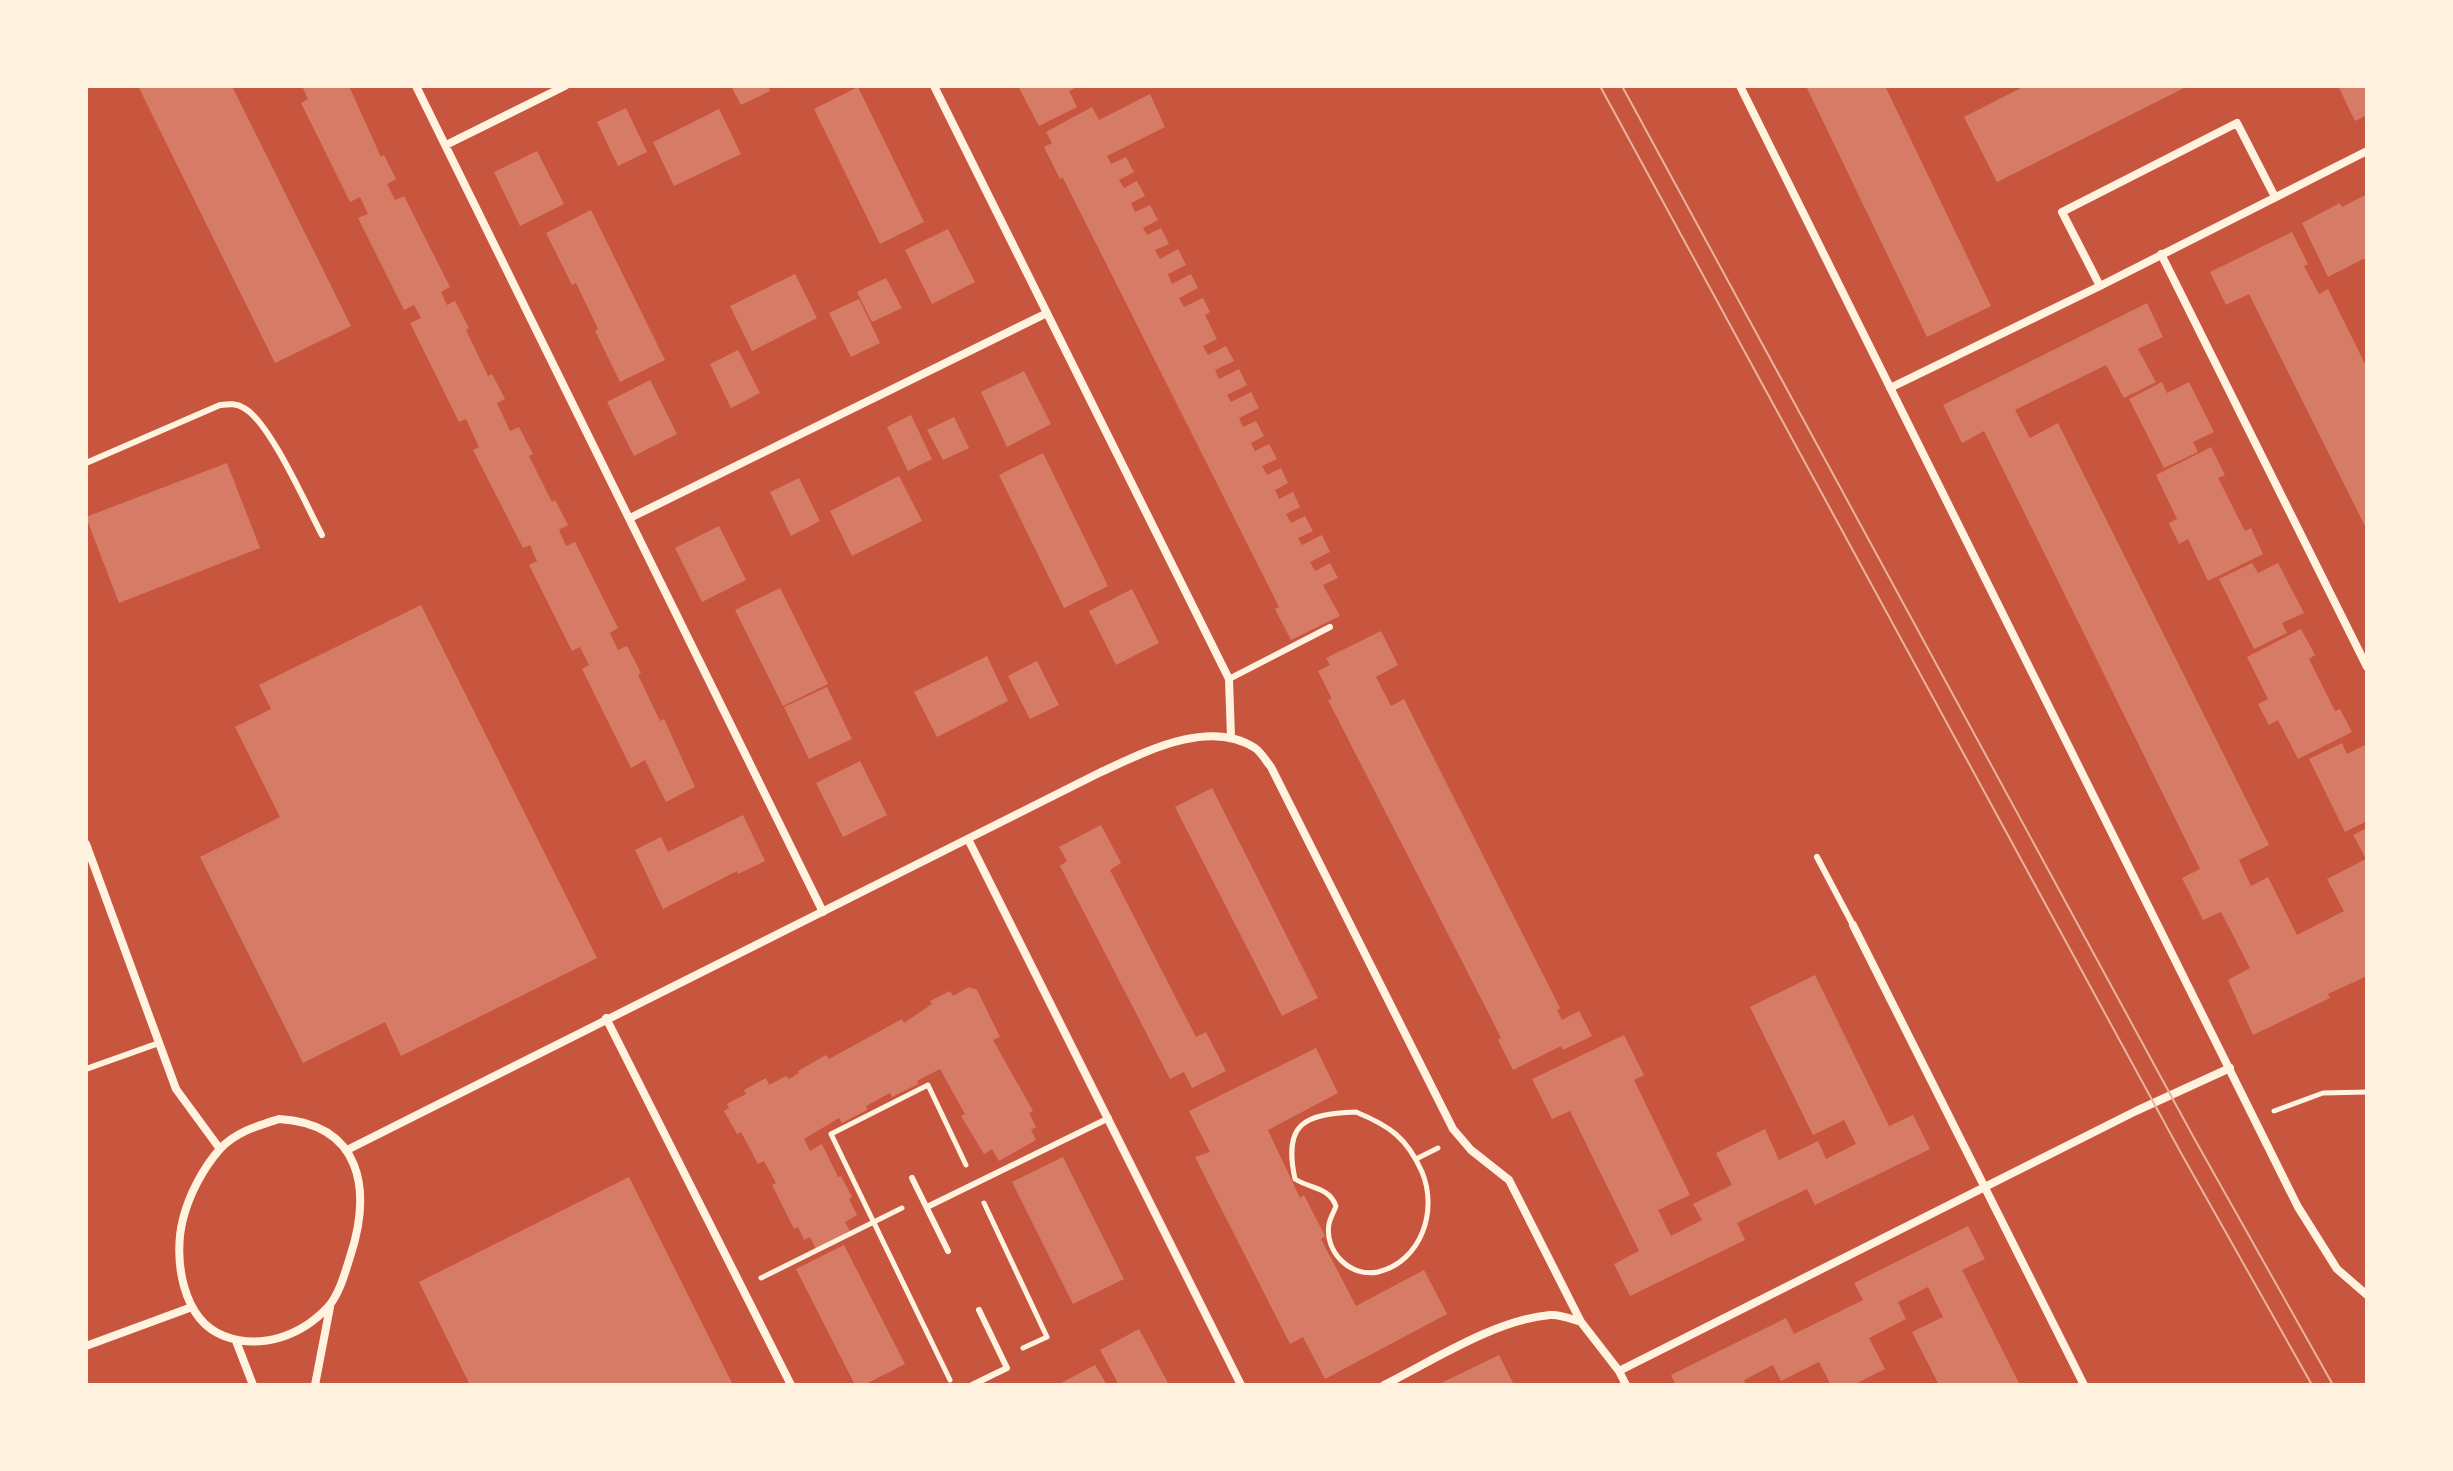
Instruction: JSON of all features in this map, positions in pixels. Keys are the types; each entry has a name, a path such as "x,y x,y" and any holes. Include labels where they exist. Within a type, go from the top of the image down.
{"street":[{"path":"416,86 823,912"},
{"path":"446,145 565,86"},
{"path":"934,86 1229,679 1231,737"},
{"path":"1740,86 2298,1207 2337,1269 2367,1295"},
{"path":"2100,286 2062,212 2223,129 2237,123 2275,197"},
{"path":"1890,388 2367,151"},
{"path":"2161,254 2367,667"},
{"path":"630,518 1047,313"},
{"path":"347,1150 1139,754 1209,735 1231,737 1257,749 1271,767 1453,1129 1471,1150 1509,1180 1581,1322 1619,1371 1626,1385"},
{"path":"968,839 1241,1385"},
{"path":"86,844 176,1089 220,1149"},
{"path":"1853,925 2084,1385"},
{"path":"606,1018 791,1385"},
{"path":"1619,1371 1984,1186 2230,1068"},
{"path":"315,1385 330,1306 355,1241 361,1207 358,1175 347,1150 331,1134 302,1120 279,1119 245,1131 220,1149 196,1184 183,1218 179,1246 183,1281 192,1307 211,1331 236,1341 274,1342 302,1328 330,1306"},
{"path":"86,1346 192,1307"},
{"path":"1384,1385 1490,1332 1525,1320 1554,1314 1581,1322"},
{"path":"236,1341 253,1385"}],"lane":[{"path":"86,463 220,405 236,404 248,409 268,435 322,535"},
{"path":"1229,679 1330,627"},
{"path":"1817,857 1853,925"},
{"path":"86,1069 159,1043"},
{"path":"927,1207 1109,1118"},
{"path":"912,1178 948,1251"},
{"path":"972,1385 1007,1368 979,1310"}],"path":[{"path":"2281,1107 2323,1093 2367,1092"},
{"path":"1356,1112 1384,1123 1403,1139 1416,1159 1427,1184 1430,1212 1414,1249 1374,1273 1346,1265 1338,1259 1331,1243 1328,1225 1336,1206 1333,1197 1295,1179 1290,1156 1297,1128 1326,1113 1356,1112"},
{"path":"1416,1159 1431,1152"},
{"path":"861,1196 952,1385"},
{"path":"742,1288 922,1198"}],"building":[{"path":"138,86 232,86 351,326 275,363"},
{"path":"302,86 349,86 381,157 384,155 396,179 387,184 395,200 404,196 450,287 441,292 447,305 455,301 469,328 466,330 488,376 492,374 505,399 497,403 510,431 519,427 533,454 529,456 552,502 555,500 568,525 559,530 566,546 575,542 618,628 610,633 618,650 627,646 660,721 664,719 695,787 666,802 645,760 631,768 582,669 589,665 580,647 572,651 529,565 537,561 530,545 523,548 473,450 479,447 466,419 459,422 410,323 421,318 414,305 404,310 358,218 368,214 360,197 350,202 301,103 308,99"},
{"path":"731,86 768,86 770,91 741,105"},
{"path":"1018,86 1079,86 1069,91 1077,107 1039,126"},
{"path":"1806,86 1885,86 1991,306 1927,337"},
{"path":"2025,86 2188,86 1997,182 1964,117"},
{"path":"2338,86 2367,86 2367,115 2355,121"},
{"path":"858,87 924,222 880,244 814,109"},
{"path":"1150,94 1165,127 1107,156 1111,164 1126,157 1134,172 1119,180 1124,188 1137,181 1145,196 1131,203 1135,212 1150,205 1158,220 1143,228 1147,235 1161,228 1169,244 1155,250 1160,259 1178,249 1186,265 1168,274 1172,284 1191,274 1198,288 1179,298 1184,307 1203,298 1210,312 1205,315 1217,339 1203,346 1208,355 1226,346 1234,361 1215,370 1219,379 1239,369 1247,385 1227,395 1231,402 1251,392 1259,408 1239,418 1243,427 1256,421 1264,436 1251,443 1255,451 1269,444 1277,459 1262,466 1267,475 1281,468 1288,483 1275,490 1279,499 1293,492 1300,507 1286,514 1291,523 1305,516 1313,531 1298,538 1302,545 1322,535 1330,552 1310,562 1315,571 1330,563 1338,578 1323,585 1340,616 1291,640 1275,609 1279,607 1267,583 1063,178 1060,179 1044,147 1052,143 1046,132 1092,107 1099,120"},
{"path":"626,108 647,152 618,166 597,122"},
{"path":"719,109 741,154 674,186 653,142"},
{"path":"537,151 564,204 520,226 494,172"},
{"path":"2367,194 2367,260 2363,259 2328,277 2302,223 2340,203 2342,207"},
{"path":"591,210 665,360 620,382 576,283 572,285 546,233"},
{"path":"948,229 975,282 932,304 905,250"},
{"path":"2292,232 2308,264 2304,266 2319,294 2328,289 2367,368 2367,530 2249,294 2226,305 2210,272"},
{"path":"795,274 817,318 752,351 730,306"},
{"path":"886,278 902,308 872,322 857,292"},
{"path":"859,299 880,343 851,357 829,313"},
{"path":"2147,303 2163,337 2138,349 2156,382 2124,398 2106,365 2015,410 2030,438 2058,423 2269,845 2239,860 2251,886 2268,877 2297,935 2344,911 2327,879 2366,859 2353,835 2367,828 2367,976 2328,994 2330,998 2253,1035 2228,980 2250,968 2221,912 2203,920 2182,878 2200,869 1984,431 1962,443 1943,405"},
{"path":"738,350 760,393 731,408 710,364"},
{"path":"1024,371 1051,424 1007,447 981,392"},
{"path":"650,380 677,434 634,456 607,402"},
{"path":"2162,382 2167,393 2189,382 2214,432 2193,442 2198,452 2164,468 2129,399"},
{"path":"911,415 932,459 908,471 887,427"},
{"path":"954,417 969,448 943,460 927,430"},
{"path":"2211,447 2225,475 2218,478 2245,531 2251,528 2263,554 2208,581 2188,539 2179,544 2169,523 2177,519 2156,475"},
{"path":"1043,453 1108,586 1064,608 999,475"},
{"path":"227,463 260,548 119,603 86,517"},
{"path":"899,476 922,521 852,556 830,511"},
{"path":"799,478 820,521 791,536 770,492"},
{"path":"719,526 746,580 702,602 675,548"},
{"path":"2252,563 2258,573 2278,563 2304,613 2282,623 2287,633 2254,649 2219,579"},
{"path":"780,588 828,684 783,706 735,610"},
{"path":"1132,589 1159,643 1116,665 1089,611"},
{"path":"421,605 597,958 401,1056 385,1022 303,1063 200,857 280,817 235,727 271,709 259,685"},
{"path":"2301,629 2315,655 2309,659 2335,711 2340,709 2352,732 2298,759 2278,720 2269,725 2258,704 2268,699 2247,657"},
{"path":"1381,631 1398,665 1376,677 1391,706 1404,699 1560,1008 1557,1010 1562,1020 1579,1011 1592,1036 1563,1050 1561,1046 1513,1070 1489,1014 1328,700 1332,699 1318,671 1330,665 1326,658"},
{"path":"987,656 1008,701 937,737 914,692"},
{"path":"1037,661 1059,705 1030,719 1008,676"},
{"path":"827,687 852,739 809,759 784,707"},
{"path":"2342,743 2347,754 2367,744 2367,821 2345,832 2309,759"},
{"path":"860,761 887,815 843,837 816,783"},
{"path":"1212,788 1318,998 1282,1016 1175,807"},
{"path":"743,815 765,861 738,874 737,871 663,909 635,850 661,837 668,852"},
{"path":"1101,825 1121,863 1110,870 1196,1037 1206,1032 1226,1071 1192,1088 1184,1072 1170,1079 1060,866 1067,861 1059,847"},
{"path":"1815,975 1889,1126 1913,1115 1930,1149 1815,1205 1807,1189 1737,1223 1745,1240 1630,1296 1614,1264 1639,1251 1570,1111 1552,1119 1532,1079 1624,1035 1644,1075 1634,1080 1690,1195 1658,1210 1671,1236 1702,1220 1693,1204 1732,1185 1716,1153 1765,1129 1779,1160 1818,1141 1826,1159 1856,1144 1844,1120 1813,1135 1750,1007"},
{"path":"969,987 977,990 1000,1037 993,1040 1033,1111 1029,1113 1036,1127 1031,1130 1036,1140 999,1161 992,1149 984,1154 961,1116 965,1114 940,1069 892,1097 890,1093 866,1106 867,1110 842,1123 839,1118 804,1139 810,1151 822,1144 852,1197 849,1199 857,1215 845,1222 850,1231 816,1249 810,1237 804,1240 798,1227 794,1229 764,1161 758,1164 741,1132 737,1134 724,1111 729,1108 727,1104 766,1078 769,1085 786,1076 789,1079 826,1055 829,1059 902,1019 904,1023 932,1004 930,1001 950,991 953,996"},
{"path":"1316,1048 1338,1093 1268,1130 1300,1198 1304,1195 1325,1236 1321,1239 1356,1306 1424,1270 1447,1314 1325,1379 1303,1337 1290,1344 1195,1157 1210,1152 1189,1111"},
{"path":"1063,1157 1124,1279 1073,1304 1012,1182"},
{"path":"629,1177 733,1385 470,1385 419,1282"},
{"path":"1968,1226 1985,1259 1962,1270 2020,1385 1939,1385 1912,1332 1943,1317 1928,1287 1898,1302 1906,1319 1869,1338 1885,1369 1853,1385 1831,1385 1819,1362 1781,1381 1773,1365 1744,1380 1746,1385 1676,1385 1671,1375 1786,1318 1794,1334 1863,1300 1854,1283"},
{"path":"844,1245 905,1364 864,1385 855,1385 796,1269"},
{"path":"1139,1329 1169,1385 1119,1385 1100,1350"},
{"path":"1499,1355 1514,1385 1437,1385"},
{"path":"1095,1365 1107,1385 1057,1385"}],"tram line":[{"path":"1600,86 2181,1153 2312,1385"},
{"path":"1622,86 2194,1138 2333,1385"}]}
